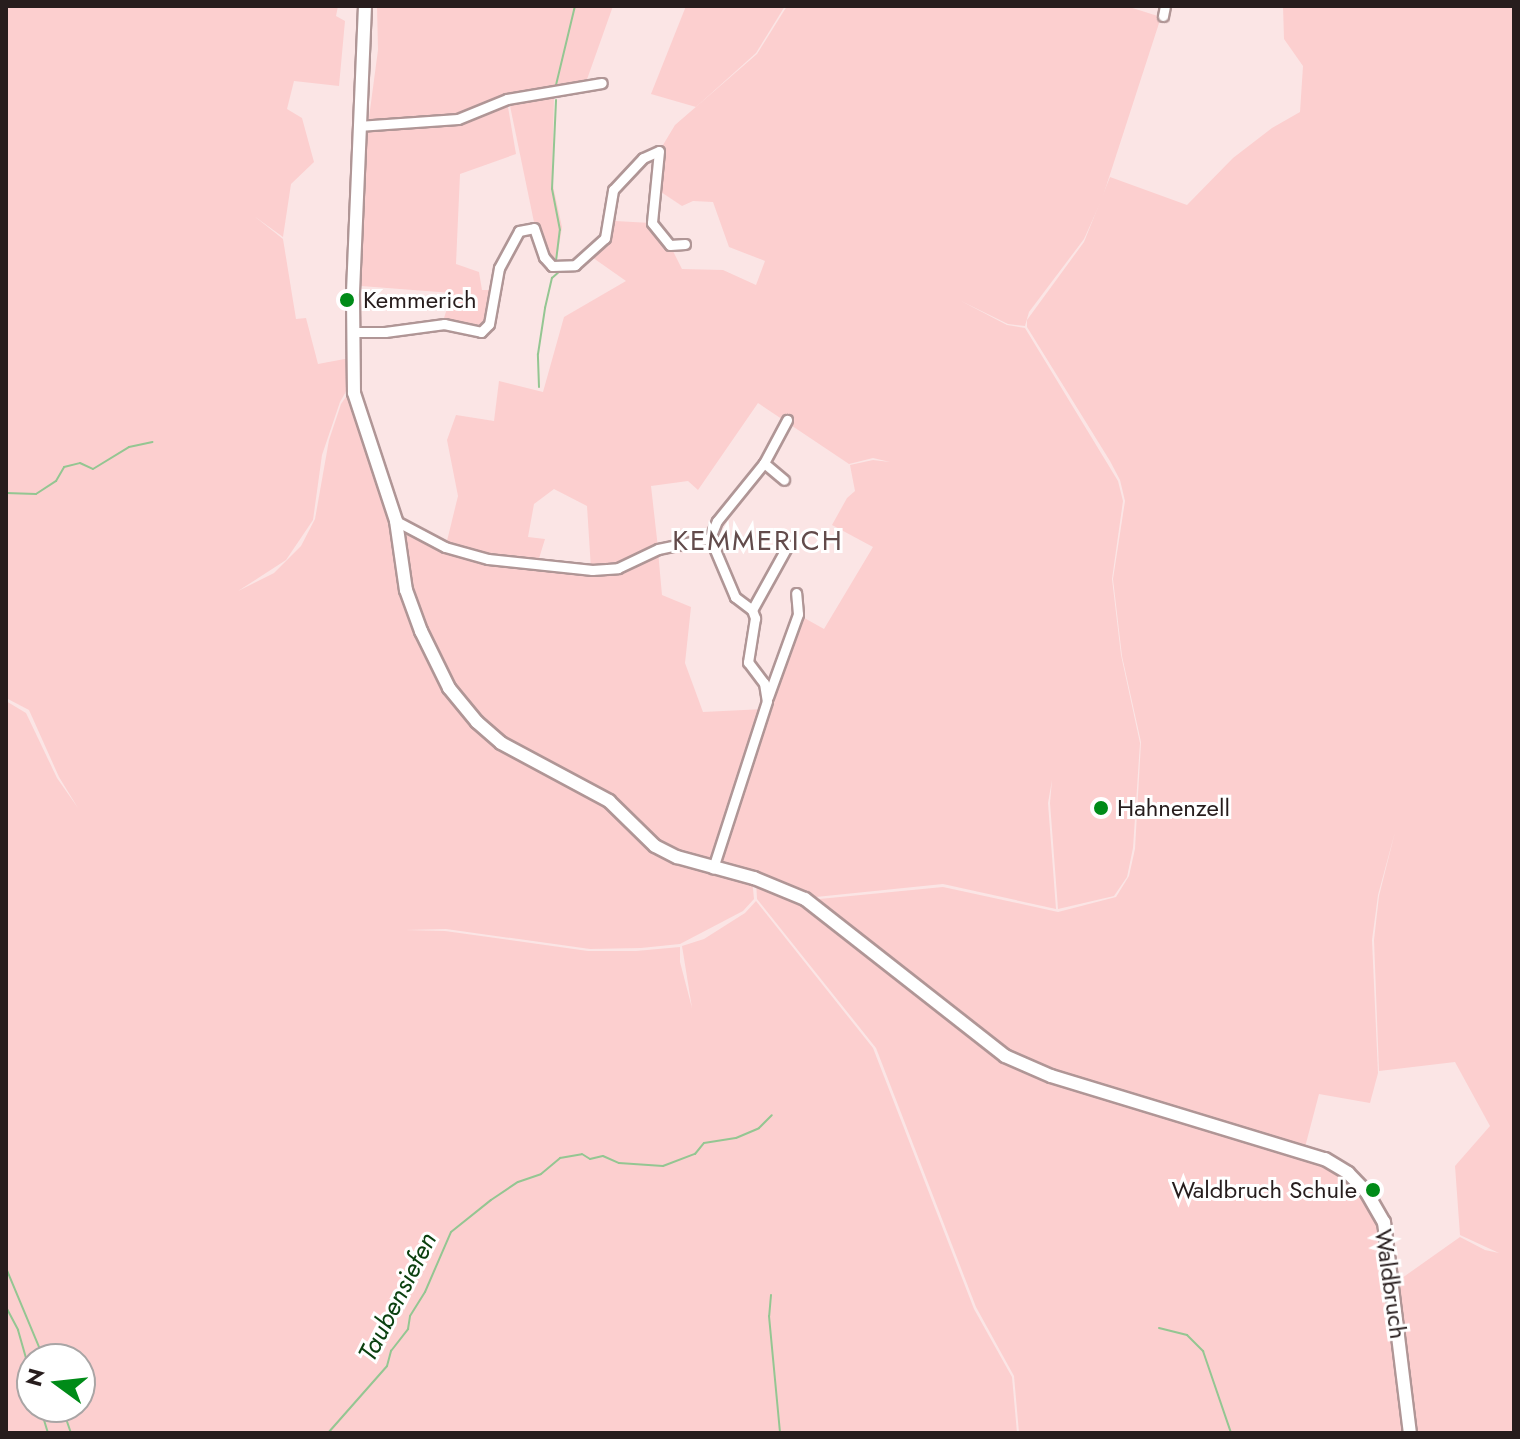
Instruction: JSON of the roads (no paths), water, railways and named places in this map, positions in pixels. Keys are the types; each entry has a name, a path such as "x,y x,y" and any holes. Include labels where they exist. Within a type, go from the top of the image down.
{"street":[{"path":"365,6 352,332 357,406 396,521 445,547 488,559 592,570 618,568 658,549 710,538"},
{"path":"358,126 458,119 507,99 602,83"},
{"path":"352,332 444,324 481,332 489,324 499,268 519,231 534,228 544,257 552,266 575,265 605,238 613,190 643,158 659,151 652,223 670,245 685,244"},
{"path":"752,610 735,597 710,538 717,521 764,463 787,420"},
{"path":"764,463 784,480"},
{"name":"Waldbruch","path":"396,521 406,590 421,631 449,688 477,722 515,752 585,785 609,801 655,846 713,868 754,878 805,899 1005,1056 1051,1076 1325,1159 1358,1183 1384,1222 1410,1433"},
{"path":"767,701 764,683 748,662 755,627 752,610 788,545"},
{"path":"713,868 798,614 796,593"}],"waterway":[{"path":"556,85 575,6"},
{"path":"556,100 552,189 560,230 556,261"},
{"path":"539,387 538,354 545,308 552,278 559,272"},
{"path":"6,493 36,494 56,481 64,467 80,463 93,469 129,447 152,442"},
{"name":"Taubensiefen","path":"328,1433 387,1366 391,1351 408,1329 410,1316 425,1292 451,1232 491,1200 518,1182 541,1174 560,1158 582,1154 590,1159 603,1156 619,1163 663,1166 695,1154 704,1143 736,1138 759,1128 772,1115"},
{"path":"6,1268 37,1343"},
{"path":"771,1295 769,1316 780,1433"},
{"path":"6,1307 22,1343"},
{"path":"1159,1328 1187,1335 1203,1351 1231,1433"},
{"path":"45,1423 48,1433"},
{"path":"68,1423 71,1433"}],"place":[{"name":"Kemmerich","path":"347,300"},
{"name":"Hahnenzell","path":"1101,808"},
{"name":"Waldbruch Schule","path":"1373,1190"}],"district":[{"name":"KEMMERICH","path":"758,541"}]}
